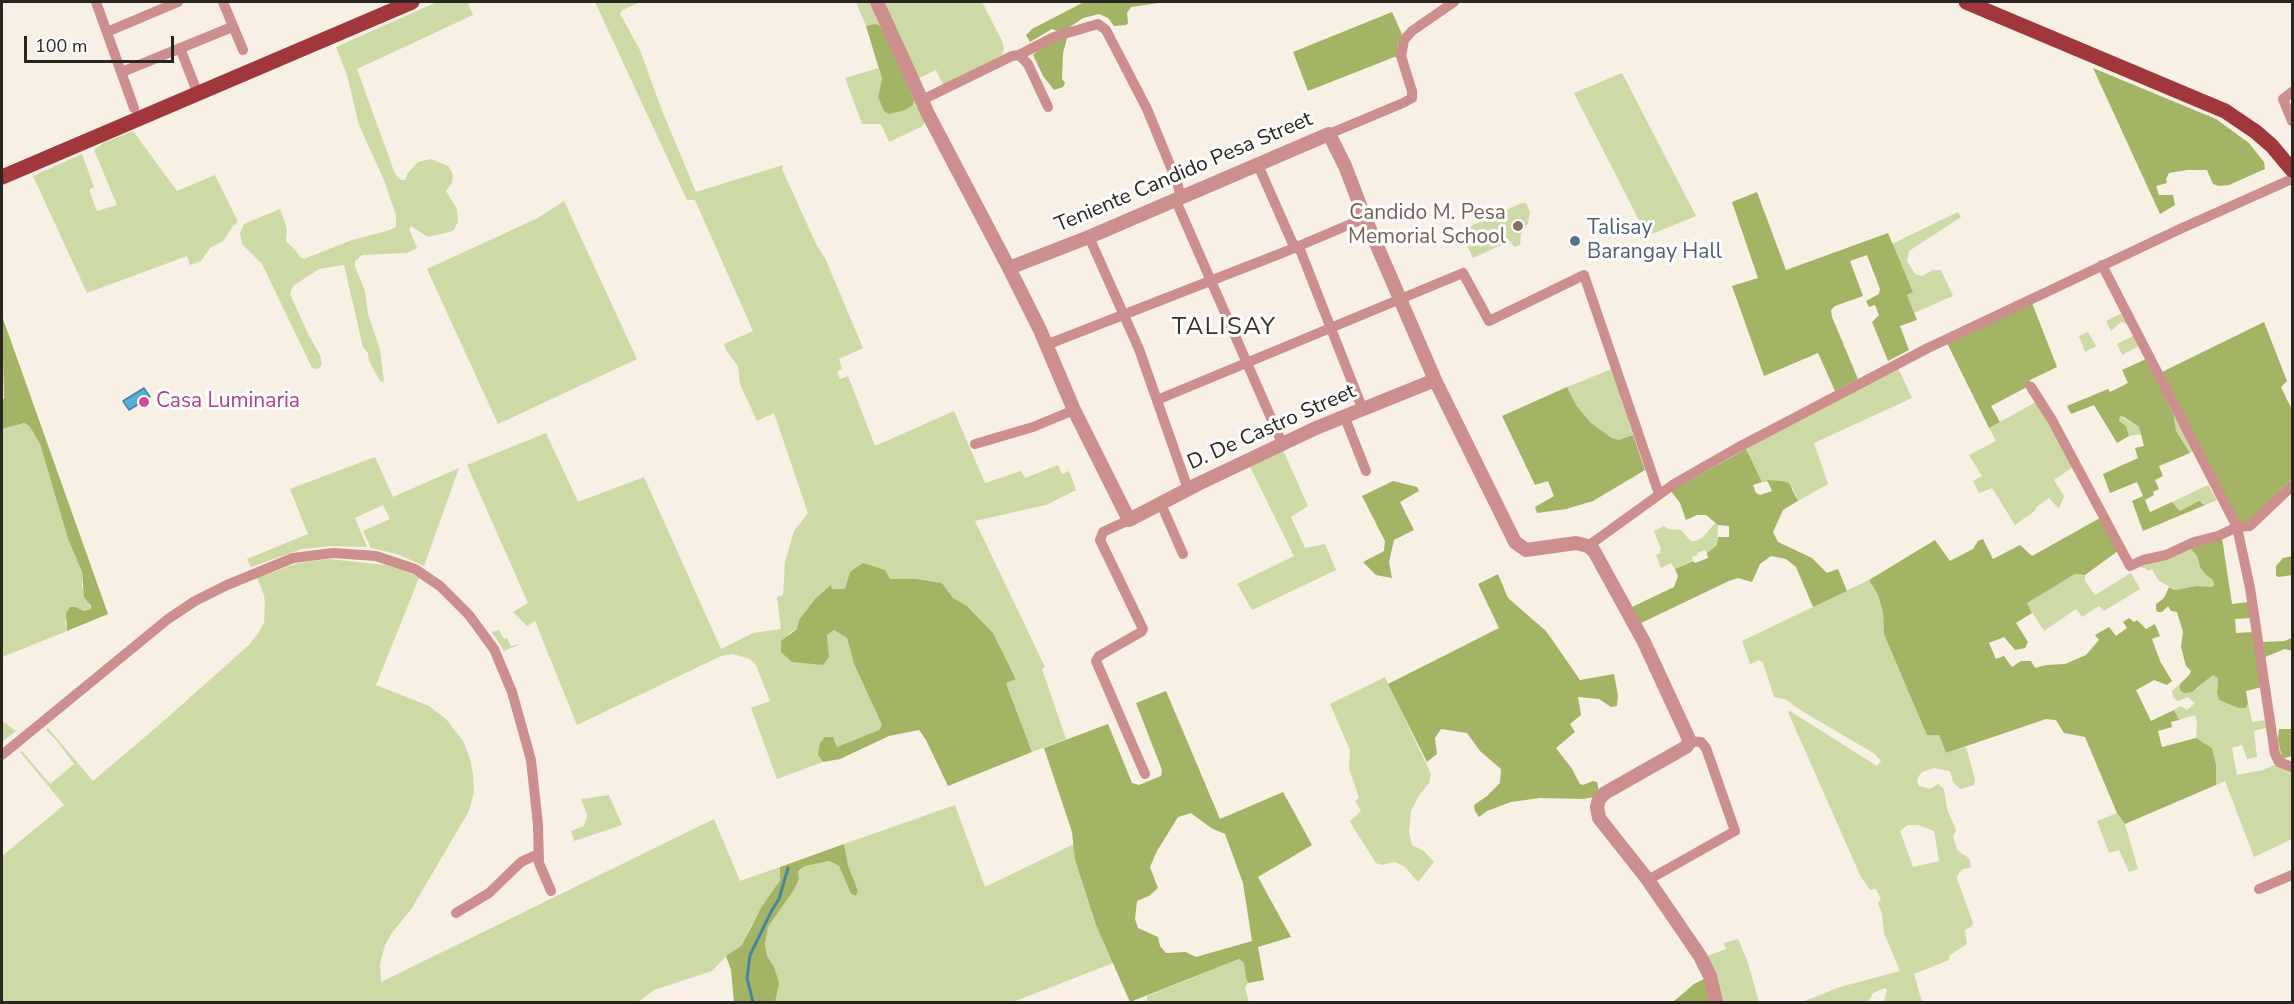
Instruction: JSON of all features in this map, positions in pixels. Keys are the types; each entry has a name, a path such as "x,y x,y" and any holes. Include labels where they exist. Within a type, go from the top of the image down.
{"main road":[{"path":"2,177 412,2"},
{"path":"1966,2 2225,111 2272,146 2292,170"}],"street":[{"path":"96,2 134,108"},
{"path":"107,32 178,2"},
{"path":"223,2 243,50"},
{"path":"877,2 922,100 1009,268 1074,410 1129,520 1103,532 1100,540 1143,629 1099,656 1096,661 1145,774"},
{"path":"1329,134 1412,98 1401,56 1405,38 1454,2"},
{"path":"922,100 1054,37 1098,24 1106,30 1147,109 1177,182 1179,199 1246,364 1282,443"},
{"path":"122,72 232,27"},
{"path":"180,48 198,94"},
{"path":"1019,55 1027,62 1048,108"},
{"path":"2292,92 2283,99 2292,121"},
{"name":"Teniente Candido Pesa Street","path":"1009,268 1089,237 1329,134 1345,166 1435,380 1518,546 1531,551 1571,543 1588,546"},
{"path":"1258,165 1292,242 1301,252 1329,329 1363,410"},
{"path":"1689,741 1644,642 1599,557 1588,546 1659,494 1737,448 1928,348 2102,265 2292,179"},
{"path":"1046,345 1365,218"},
{"path":"1089,237 1139,349 1188,489"},
{"path":"2102,265 2237,527 2250,588 2275,754 2279,762 2292,768"},
{"path":"1157,400 1463,273 1486,319 1491,321 1584,275 1659,494"},
{"name":"D. De Castro Street","path":"1129,520 1282,443 1435,380"},
{"path":"2031,387 2052,420 2130,566 2173,553 2194,542 2218,536 2237,527 2250,526 2292,486"},
{"path":"975,444 1027,429 1074,410"},
{"path":"1345,417 1366,471"},
{"path":"1161,504 1184,554"},
{"path":"2,755 168,619 195,602 237,580 293,558 333,553 376,556 415,569 440,586 469,615 494,649 512,692 531,760 538,825 538,854 541,869 551,891"},
{"path":"1689,741 1686,747 1611,789 1597,801 1599,818 1648,880 1704,963 1716,1002"},
{"path":"1648,880 1735,831 1706,748 1701,742 1689,741"},
{"path":"456,913 489,893 521,862 538,854"},
{"path":"2259,890 2292,875"}],"green space":[{"path":"437,2 472,2 468,4 473,15 357,69 395,174 401,180 405,180 418,162 431,159 448,166 453,174 452,183 446,191 457,209 458,222 453,231 428,237 411,226 409,229 417,248 407,253 362,255 355,261 355,267 365,291 368,314 380,349 384,382 380,381 363,347 344,265 319,269 293,286 290,294 320,355 322,365 318,369 312,368 262,264 242,244 240,233 244,224 280,209 287,229 286,241 304,259 352,240 396,227 396,215 384,180 359,125 347,75 336,47"},
{"path":"595,2 641,2 622,10 620,14 640,50 696,192 783,165 782,169 817,246 825,258 863,348 839,359 842,369 837,372 840,379 848,376 875,446 954,411 985,483 1021,471 1025,478 1058,465 1062,474 1069,471 1076,490 1046,505 975,521 1045,667 1042,669 1066,739 1032,752 1006,682 1016,678 993,633 967,606 953,598 942,583 917,579 890,579 850,572 846,589 832,589 831,586 797,629 788,634 829,656 827,635 834,630 847,638 854,664 882,725 879,730 818,755 823,762 777,779 751,708 770,701 756,665 750,659 733,654 721,656 577,725 535,621 527,626 513,612 528,603 467,465 546,433 578,502 644,477 721,649 753,633 781,629 777,597 783,595 785,562 794,531 808,513 774,413 757,421 740,384 738,366 724,344 753,331 695,200 687,200"},
{"path":"856,2 872,2 885,34 879,25 866,26"},
{"path":"885,2 982,2 1002,41 1004,49 1002,55 943,85 936,70 917,79"},
{"path":"1084,2 1165,2 1131,7 1127,13 1128,23 1126,25 1114,26 1108,18 1099,14 1083,18 1070,27 1063,53 1062,79 1065,83 1063,87 1054,90 1043,76 1033,55 1060,32 1052,29 1030,42 1026,35 1032,29"},
{"path":"1392,12 1402,34 1398,43 1397,56 1308,91 1293,52"},
{"path":"879,25 885,34 914,100 913,105 905,110 889,114 884,111 878,97 882,79 866,26"},
{"path":"878,68 882,79 878,97 913,105 914,100 925,120 923,126 889,142 881,124 862,124 845,78"},
{"path":"2093,68 2216,119 2249,143 2264,162 2265,169 2229,185 2219,186 2213,184 2207,170 2169,173 2167,183 2156,186 2159,195 2173,195 2175,205 2160,214"},
{"path":"1622,73 1696,216 1647,236 1574,93"},
{"path":"133,131 177,191 215,175 238,222 223,241 210,248 201,261 190,265 187,256 87,293 33,176 82,154 94,187 89,190 97,211 117,205 94,150 103,143"},
{"path":"1757,192 1786,270 1888,233 1913,292 1907,295 1917,320 1900,326 1909,350 1888,361 1872,322 1879,315 1875,305 1869,307 1866,301 1879,294 1880,289 1867,255 1850,261 1863,296 1835,306 1831,310 1858,379 1835,391 1818,353 1764,376 1732,286 1758,278 1732,202"},
{"path":"564,201 637,359 498,424 427,269 538,218"},
{"path":"1526,203 1530,212 1528,223 1521,234 1520,245 1514,247 1510,241 1473,258 1467,245 1471,243 1464,229"},
{"path":"1958,212 1961,217 1909,251 1907,261 1915,274 1922,276 1933,270 1941,270 1953,296 1914,313 1907,294 1913,292 1892,244"},
{"path":"2032,303 2057,367 2030,380 2031,383 2027,387 1991,406 2000,422 1989,428 1947,343"},
{"path":"2122,313 2130,325 2121,322 2111,331 2106,321"},
{"path":"2,316 108,614 67,631 66,613 70,607 84,611 91,609 91,606 84,597 82,572 68,539 40,444 30,427 24,423 2,429 2,401 4,398"},
{"path":"2264,322 2287,381 2281,387 2292,410 2292,479 2249,522 2239,522 2162,372"},
{"path":"2088,332 2096,346 2085,352 2079,336"},
{"path":"2133,336 2139,346 2122,355 2117,344"},
{"path":"2146,359 2174,416 2176,431 2190,453 2159,466 2163,476 2155,480 2159,489 2145,500 2150,512 2172,502 2180,511 2199,501 2205,505 2143,531 2132,501 2143,496 2137,482 2110,493 2103,474 2138,458 2135,448 2144,446 2139,427 2120,416 2119,421 2126,426 2129,436 2117,443 2094,405 2071,414 2067,406 2108,389 2110,392 2128,383 2122,370"},
{"path":"1898,368 1912,398 1814,443 1828,484 1798,501 1793,488 1781,481 1762,482 1746,449"},
{"path":"1612,369 1633,435 1619,440 1612,438 1591,423 1576,405 1567,387"},
{"path":"1567,387 1576,405 1591,423 1612,438 1619,440 1633,435 1645,470 1593,501 1566,509 1537,513 1535,507 1554,496 1548,481 1535,485 1502,416"},
{"path":"2036,402 2073,467 2054,480 2064,496 2059,509 2049,498 2015,525 1992,488 1979,493 1973,481 1982,476 1969,455 1996,441 1989,428"},
{"path":"2120,416 2139,427 2141,434 2129,436 2126,426 2119,421"},
{"path":"2174,416 2193,451 2190,453 2176,431"},
{"path":"23,423 30,427 40,444 68,539 82,572 82,587 91,609 84,611 76,607 65,621 67,631 2,657 2,429"},
{"path":"1282,448 1308,506 1291,517 1305,548 1325,544 1336,570 1252,610 1237,584 1294,556 1249,465"},
{"path":"1746,449 1762,482 1753,485 1756,493 1760,495 1772,491 1767,480 1781,481 1789,483 1798,501 1783,510 1773,532 1778,542 1812,558 1827,573 1838,569 1847,591 1813,607 1796,567 1786,559 1771,556 1760,564 1752,582 1738,578 1729,581 1641,623 1632,607 1674,587 1678,576 1675,569 1693,561 1695,563 1708,558 1707,553 1717,545 1718,537 1729,537 1729,526 1718,525 1706,515 1697,515 1686,520 1680,503 1671,491"},
{"path":"375,457 393,497 459,468 424,566 397,554 371,548 363,531 390,519 383,505 355,518 367,547 331,546 302,549 251,567 247,559 308,534 290,489"},
{"path":"1393,481 1417,487 1419,491 1400,502 1414,530 1394,540 1389,562 1392,578 1376,575 1363,562 1384,551 1385,541 1362,496"},
{"path":"2208,485 2217,500 2205,505 2203,502 2193,504 2180,511 2172,502"},
{"path":"2100,518 2118,551 2085,575 2075,574 2027,603 2032,613 2016,623 2028,642 2025,648 2015,650 2004,637 1989,643 1996,659 2004,656 2012,667 2021,661 2031,661 2035,668 2065,664 2086,655 2099,640 2095,635 2109,627 2116,636 2127,628 2123,622 2129,618 2134,622 2137,620 2146,629 2155,624 2160,636 2152,639 2160,661 2172,681 2167,685 2154,680 2136,690 2151,721 2174,710 2179,720 2171,722 2172,727 2158,731 2162,747 2196,738 2212,748 2216,764 2216,785 2125,824 2117,813 2085,737 2064,733 2056,720 2046,719 1946,753 1939,735 1927,735 1884,634 1883,612 1878,595 1869,580 1935,540 1950,561 1973,549 1978,541 1983,539 1993,559 2020,545 2032,556"},
{"path":"1715,523 1718,525 1717,545 1707,553 1705,550 1697,553 1698,555 1692,557 1693,560 1675,569 1671,563 1661,568 1656,555 1661,549 1654,531 1664,526 1668,529 1681,530 1691,541 1696,541 1703,537"},
{"path":"2222,538 2232,604 2249,602 2251,618 2235,619 2236,633 2254,632 2262,687 2246,691 2248,703 2246,708 2238,708 2219,700 2218,678 2213,675 2192,692 2184,693 2180,690 2180,684 2191,671 2186,666 2181,647 2183,632 2177,612 2171,611 2168,606 2162,612 2156,610 2156,604 2164,598 2169,587 2175,590 2214,585 2213,580 2200,567 2197,556 2190,548"},
{"path":"2190,548 2197,556 2205,574 2213,580 2212,587 2196,586 2175,590 2158,580 2152,569 2148,571 2140,565"},
{"path":"2292,556 2292,575 2276,576 2276,566 2283,558"},
{"path":"329,559 386,565 405,570 419,578 376,685 429,706 446,719 463,741 473,774 474,792 469,811 412,908 385,945 380,964 381,982 714,819 740,881 780,867 780,879 742,945 726,956 712,971 654,990 638,1002 2,1002 2,856 64,805 20,752 22,751 50,784 74,764 46,730 48,728 93,781 250,644 264,623 264,595 257,578 298,563"},
{"path":"863,563 885,570 890,579 917,579 942,583 953,598 967,606 993,633 1016,679 1006,683 1032,752 948,786 919,730 889,736 840,759 823,762 818,755 820,743 825,737 833,737 837,747 879,730 882,725 854,664 847,638 834,630 827,635 829,657 823,665 792,662 781,652 781,641 797,629 799,620 815,599 831,585 832,589 845,589 850,572"},
{"path":"2131,573 2140,589 2104,611 2099,606 2082,617 2076,609 2044,631 2026,603 2075,574 2085,575 2085,581 2095,595"},
{"path":"1498,574 1508,598 1546,631 1580,680 1614,674 1618,696 1617,706 1611,707 1599,699 1578,697 1581,715 1570,724 1575,732 1556,748 1580,784 1597,782 1599,791 1594,797 1540,798 1511,802 1487,811 1479,817 1474,805 1500,783 1501,769 1480,751 1467,733 1441,729 1435,738 1437,754 1427,762 1388,684 1499,628 1478,584"},
{"path":"1869,580 1878,595 1883,612 1884,634 1939,735 1946,753 1966,747 1975,779 1974,785 1960,789 1953,782 1950,771 1934,768 1922,772 1917,782 1919,786 1930,789 1938,784 1944,789 1947,809 1956,830 1953,837 1958,851 1969,858 1971,865 1970,868 1963,869 1958,874 1957,879 1973,923 1965,930 1967,944 1950,955 1949,960 1914,974 1922,1002 1884,1002 1887,990 1885,988 1873,993 1868,1002 1802,1002 1840,987 1900,971 1884,933 1878,903 1881,899 1876,889 1870,890 1860,875 1788,712 1790,711 1877,766 1881,761 1875,754 1785,699 1774,697 1763,663 1759,660 1750,664 1742,641","holes":["1908,825 1918,825 1934,831 1939,861 1913,867 1900,831"]},
{"path":"499,630 511,646 521,644 504,651 492,632"},
{"path":"2292,638 2292,651 2285,649 2265,657 2263,642 2284,641"},
{"path":"2213,675 2218,678 2219,700 2238,708 2246,708 2248,703 2252,722 2268,720 2269,727 2254,731 2257,757 2247,759 2242,745 2232,748 2237,775 2263,770 2277,764 2292,771 2292,839 2254,857 2225,781 2216,785 2216,764 2212,748 2196,738 2195,715 2179,720 2174,710 2181,706 2187,710 2195,703 2187,697 2178,701 2173,697 2172,691 2180,684 2180,690 2197,689"},
{"path":"1385,677 1431,774 1429,783 1411,811 1409,833 1412,845 1424,851 1434,862 1418,882 1405,867 1395,862 1381,865 1376,863 1350,821 1361,811 1355,801 1359,798 1349,768 1350,750 1330,704"},
{"path":"1166,691 1220,819 1283,792 1312,845 1258,877 1291,937 1258,947 1264,980 1248,983 1244,963 1239,959 1130,1002 1096,925 1075,860 1072,832 1044,748 1108,724 1132,783 1139,785 1161,776 1162,770 1136,703","holes":["1191,813 1211,828 1225,834 1243,883 1252,941 1196,957 1186,952 1166,953 1160,946 1158,937 1138,928 1135,919 1137,901 1149,896 1158,888 1150,867 1178,817"]},
{"path":"2,721 16,731 2,742 3,733"},
{"path":"2279,729 2292,729 2292,756 2282,759 2278,739"},
{"path":"609,795 622,825 574,841 571,831 584,826 587,815 581,799"},
{"path":"955,805 985,887 1074,844 1075,860 1096,925 1113,963 1013,1002 775,1002 774,967 767,956 765,944 768,927 794,890 798,871 805,866 828,861 839,866 851,894 856,896 858,891 848,865 844,844"},
{"path":"2117,813 2125,824 2138,869 2129,872 2119,850 2109,853 2097,821"},
{"path":"844,844 848,865 858,891 856,896 851,894 839,866 829,861 805,866 798,871 799,879 794,890 768,927 765,944 767,956 774,967 779,983 775,1002 734,1002 731,970 726,956 742,945 761,908 780,880 780,867"},
{"path":"1738,939 1747,960 1759,1002 1721,1002 1705,957 1726,949 1724,943"},
{"path":"1239,959 1244,963 1248,983 1245,988 1249,1002 1147,1002 1147,996"},
{"path":"1706,978 1713,1002 1673,1002 1694,984"}],"water":[{"path":"144,388 150,397 129,410 123,401"}],"waterway":[{"path":"753,1002 747,978 750,955 779,899 788,868"}],"place":[{"name":"Candido M. Pesa Memorial School","path":"1518,226"},
{"name":"Talisay Barangay Hall","path":"1575,241"},
{"name":"Casa Luminaria","path":"144,402"}],"district":[{"name":"TALISAY","path":"1224,328"}]}
